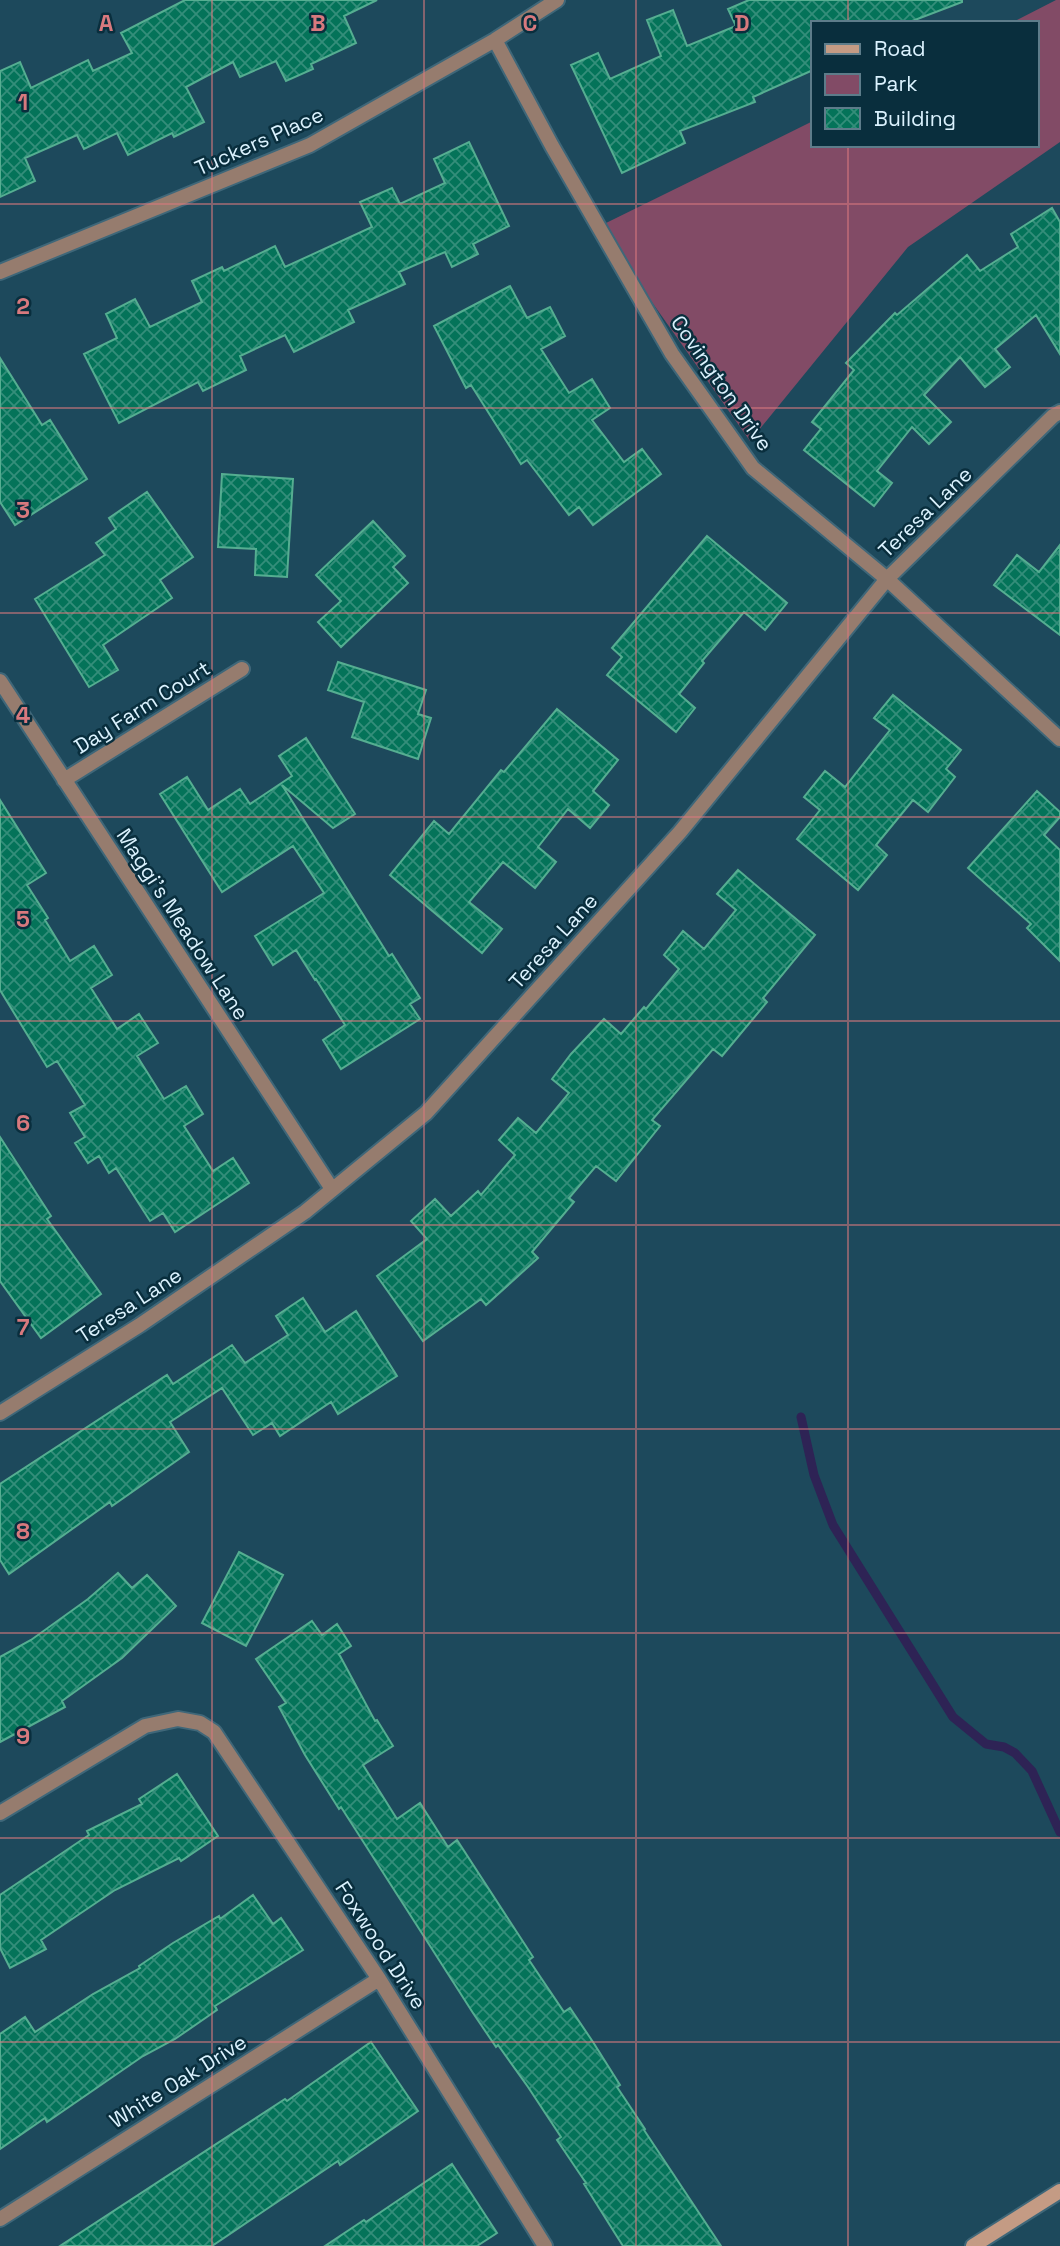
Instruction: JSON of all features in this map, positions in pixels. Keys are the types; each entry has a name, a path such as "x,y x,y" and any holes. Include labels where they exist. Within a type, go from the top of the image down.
{"street":[{"name":"Tuckers Place","path":"0,272 310,145 495,40 556,0"},
{"name":"Covington Drive","path":"495,40 552,146 672,354 753,468 887,579 1060,739"},
{"name":"Teresa Lane","path":"2,1407 140,1325 305,1212 426,1113 680,832 887,579 1060,412"},
{"name":"Day Farm Court","path":"64,780 242,670"},
{"name":"Maggi's Meadow Lane","path":"0,681 332,1189"},
{"name":"Foxwood Drive","path":"0,1813 145,1726 178,1719 200,1723 214,1732 379,1979 545,2246"},
{"name":"White Oak Drive","path":"0,2219 379,1979"},
{"path":"973,2246 1060,2191"}],"green space":[{"path":"1060,0 1060,142 908,247 750,441 632,274 606,223 811,122 811,147 1039,147 1039,21 1015,21"}],"building":[{"path":"185,0 377,0 344,16 356,43 311,64 313,69 286,81 276,61 240,77 233,62 186,87 204,122 174,137 172,133 128,155 117,133 84,149 77,135 25,158 35,181 0,197 0,71 20,62 31,88 88,60 93,71 132,53 121,33"},
{"path":"749,0 962,0 912,21 811,21 811,71 753,97 755,102 680,131 685,143 622,173 571,65 598,53 610,79 661,56 647,20 673,10 687,46 736,26 728,9"},
{"path":"469,142 509,226 473,244 478,254 452,267 445,252 399,272 405,284 348,310 354,322 294,352 285,335 240,356 246,370 203,391 198,382 119,423 84,354 117,338 106,314 135,299 150,327 202,302 192,281 222,267 224,271 275,246 285,267 372,227 360,202 392,188 400,204 445,183 434,159"},
{"path":"1052,208 1060,222 1060,354 1036,315 995,349 1010,367 985,387 960,357 924,395 951,422 929,444 912,427 877,471 892,483 874,506 804,450 821,429 812,422 854,370 846,363 895,313 897,315 967,255 980,271 1018,247 1011,234"},
{"path":"510,286 527,318 550,307 565,336 541,349 569,393 592,379 610,408 592,420 624,462 642,449 661,474 593,525 579,507 569,515 527,460 521,464 471,385 466,388 434,326"},
{"path":"0,358 42,425 50,420 87,479 15,525 0,502"},
{"path":"222,474 293,479 287,577 255,575 256,549 218,547"},
{"path":"147,492 193,557 160,580 172,598 103,645 118,670 89,687 35,599 105,555 96,543 116,529 109,518"},
{"path":"373,521 405,556 393,567 408,583 341,647 318,622 341,601 316,575"},
{"path":"707,536 787,603 765,630 744,612 702,661 704,663 679,694 695,708 676,732 607,675 622,657 612,648"},
{"path":"1060,545 1060,635 994,585 1017,555 1039,572"},
{"path":"338,662 426,690 418,714 431,718 418,759 352,737 364,702 328,690"},
{"path":"893,695 961,750 946,769 955,777 928,812 913,800 876,845 887,855 858,890 797,839 820,810 804,797 825,771 845,787 890,730 874,718"},
{"path":"557,709 618,760 593,791 609,805 590,828 568,809 538,847 556,862 535,888 503,862 469,902 502,929 482,953 390,875 434,821 449,834 501,770 504,772"},
{"path":"306,738 355,814 333,828 282,785 389,956 392,954 420,998 410,1004 420,1019 341,1069 323,1040 345,1025 316,979 296,950 273,965 255,936 324,893 293,846 222,892 160,794 187,777 208,810 240,789 250,804 292,776 279,756"},
{"path":"1037,791 1060,812 1060,817 1044,835 1060,850 1060,961 1027,928 1031,924 968,868"},
{"path":"0,800 46,873 27,885 70,961 94,946 112,975 91,988 117,1029 139,1014 158,1043 137,1056 164,1099 186,1086 203,1114 184,1126 213,1171 233,1158 249,1183 175,1232 163,1213 150,1221 116,1168 109,1173 99,1156 88,1163 75,1143 85,1137 70,1113 85,1105 57,1061 47,1067 0,990"},
{"path":"738,870 815,935 763,998 767,1002 722,1056 713,1049 652,1120 660,1126 616,1181 596,1166 569,1198 574,1202 532,1252 538,1258 486,1305 481,1299 423,1341 377,1276 427,1239 411,1221 435,1199 451,1216 478,1191 481,1195 515,1155 499,1140 518,1118 536,1133 569,1093 552,1079 571,1054 604,1019 621,1034 644,1007 646,1009 679,969 664,955 683,931 704,949 736,910 717,894"},
{"path":"0,1137 51,1216 47,1219 101,1294 41,1338 0,1281"},
{"path":"303,1298 325,1332 356,1311 397,1376 338,1414 331,1402 280,1436 272,1423 253,1435 222,1388 170,1422 189,1452 112,1506 110,1502 9,1574 0,1560 0,1484 167,1375 173,1384 232,1345 245,1363 288,1335 276,1316"},
{"path":"239,1552 283,1575 246,1646 202,1623"},
{"path":"118,1573 132,1588 147,1575 176,1606 122,1658 62,1701 65,1707 0,1742 0,1657 31,1640 88,1599"},
{"path":"312,1621 322,1635 337,1624 351,1646 339,1654 375,1721 377,1720 393,1746 363,1765 397,1819 420,1803 448,1847 457,1840 533,1957 529,1960 564,2012 570,2008 593,2042 620,2085 617,2087 721,2246 623,2246 557,2140 561,2137 498,2045 496,2047 341,1807 339,1809 279,1707 286,1703 256,1659"},
{"path":"177,1774 218,1836 181,1861 179,1858 115,1890 41,1940 46,1949 10,1968 0,1948 0,1895 89,1835 87,1831 142,1804 139,1799"},
{"path":"253,1895 273,1924 281,1918 303,1950 215,2006 217,2010 175,2039 143,2056 47,2122 45,2118 0,2149 0,2034 25,2017 35,2032 93,1994 140,1968 139,1966 173,1943 219,1916 220,1919"},
{"path":"371,2042 418,2111 340,2165 338,2161 212,2246 60,2246 285,2099 287,2101"},
{"path":"452,2164 497,2233 477,2246 325,2246 364,2220 366,2222"}],"waterway":[{"path":"801,1417 814,1475 833,1525 953,1717 986,1744 1004,1747 1015,1753 1032,1771 1060,1832"}]}
